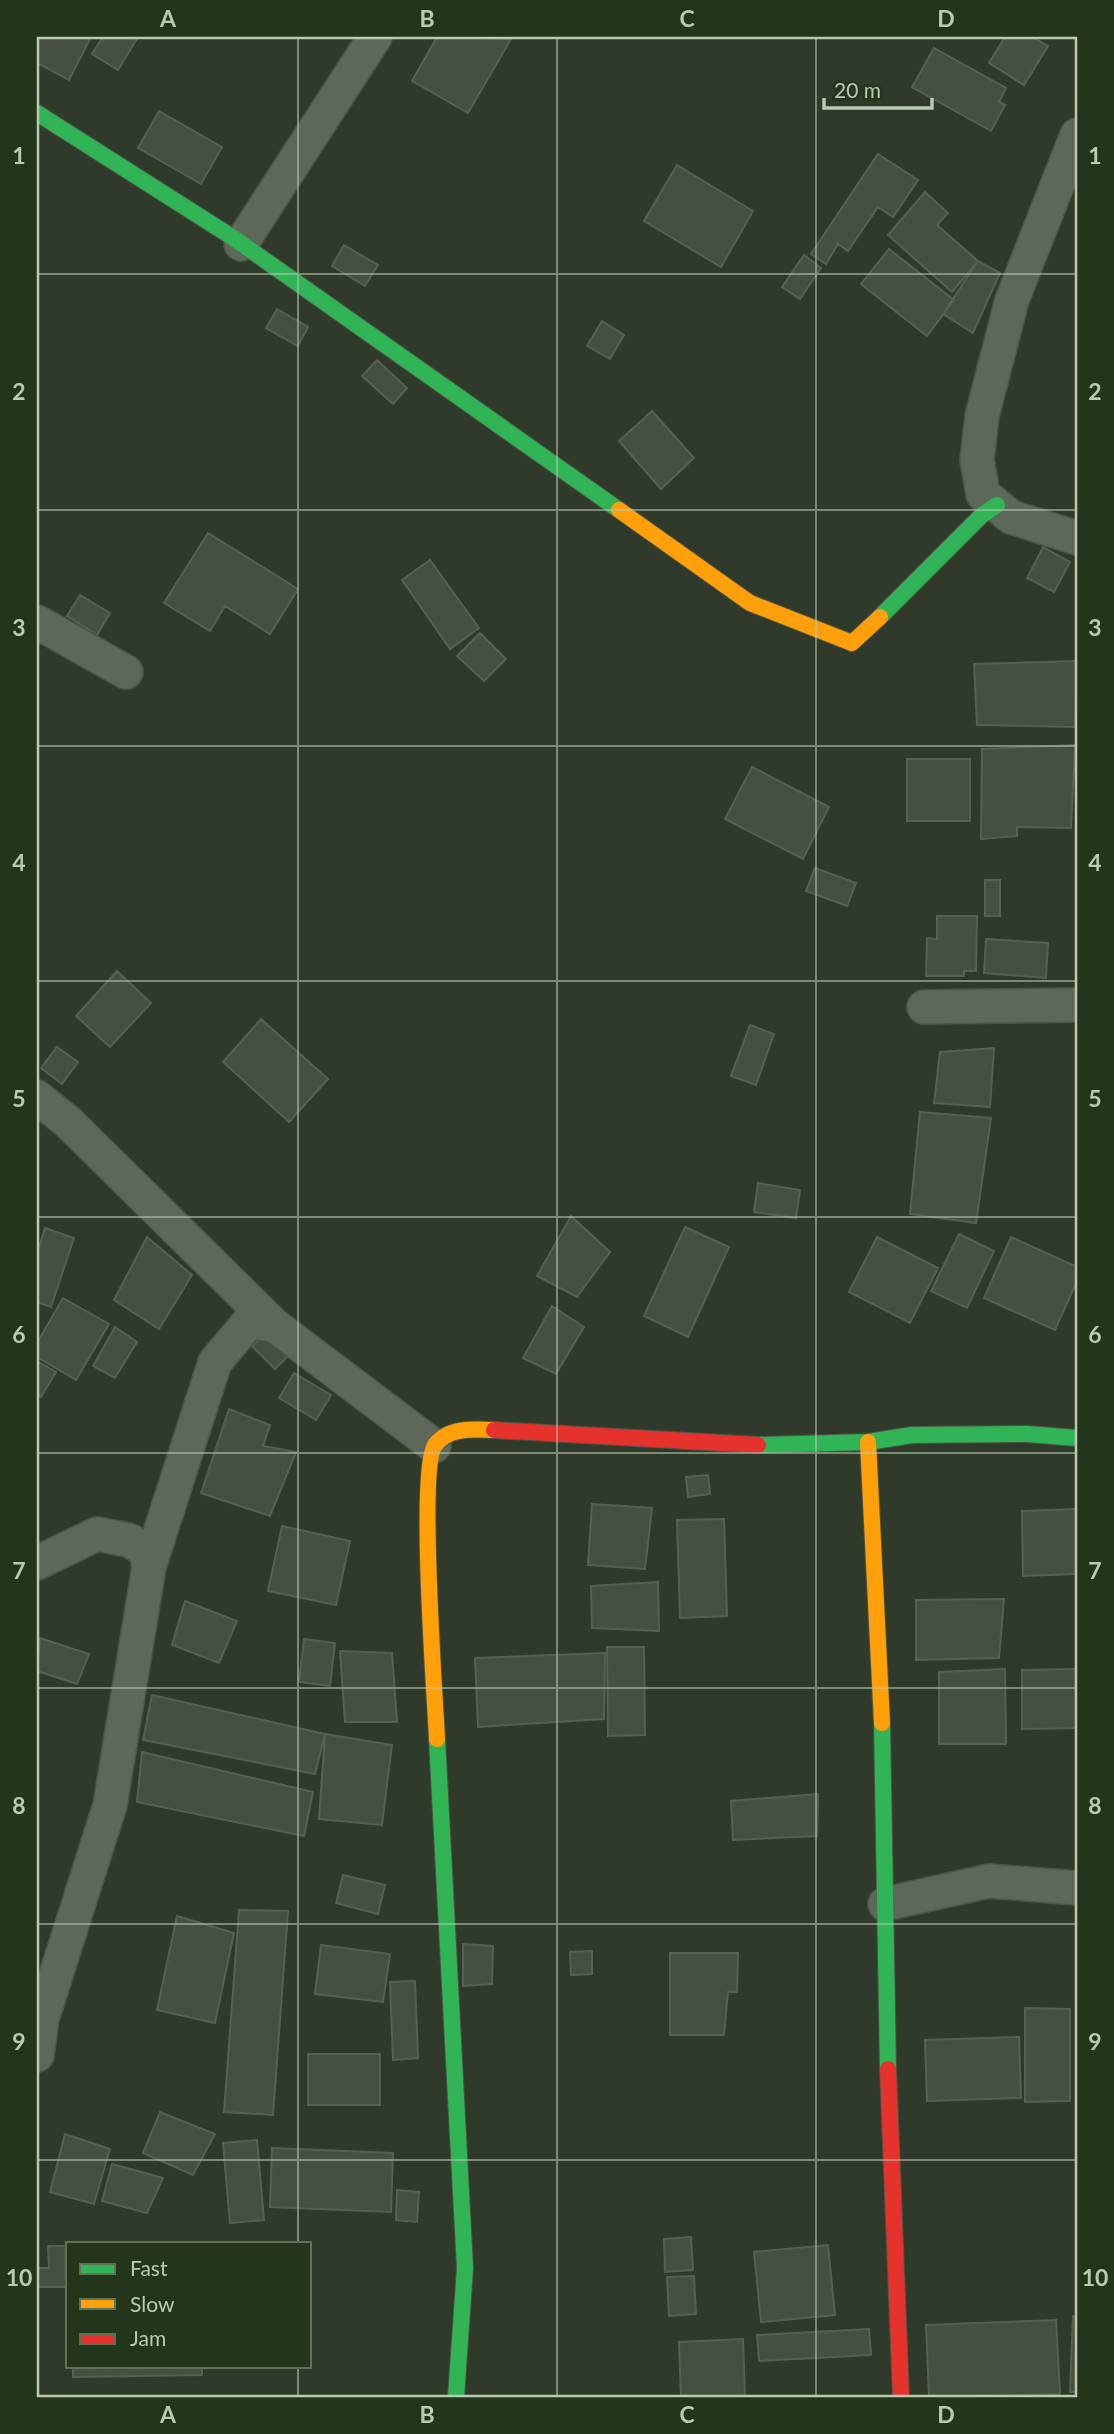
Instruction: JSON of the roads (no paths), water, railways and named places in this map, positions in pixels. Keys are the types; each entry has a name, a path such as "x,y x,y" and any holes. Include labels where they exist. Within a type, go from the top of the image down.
{"street":[{"path":"241,244 375,37"},
{"path":"37,113 241,244 750,603 852,643 939,561 982,515 997,505"},
{"path":"1077,135 1012,300 982,416 977,460 983,494 1011,517 1077,538"},
{"path":"37,622 126,672"},
{"path":"924,1007 1077,1005"},
{"path":"37,1097 68,1122 274,1325 434,1446"},
{"path":"37,2055 42,2019 110,1805 149,1567 215,1362 249,1322 274,1325"},
{"path":"456,2397 465,2268 429,1585 429,1468 434,1446 453,1431 488,1430 781,1446 868,1442 912,1435 1027,1434 1077,1438"},
{"path":"868,1442 883,1745 887,2047 901,2397"},
{"path":"37,1563 97,1534 128,1540 145,1549 149,1567"},
{"path":"885,1904 989,1881 1077,1888"}]}
